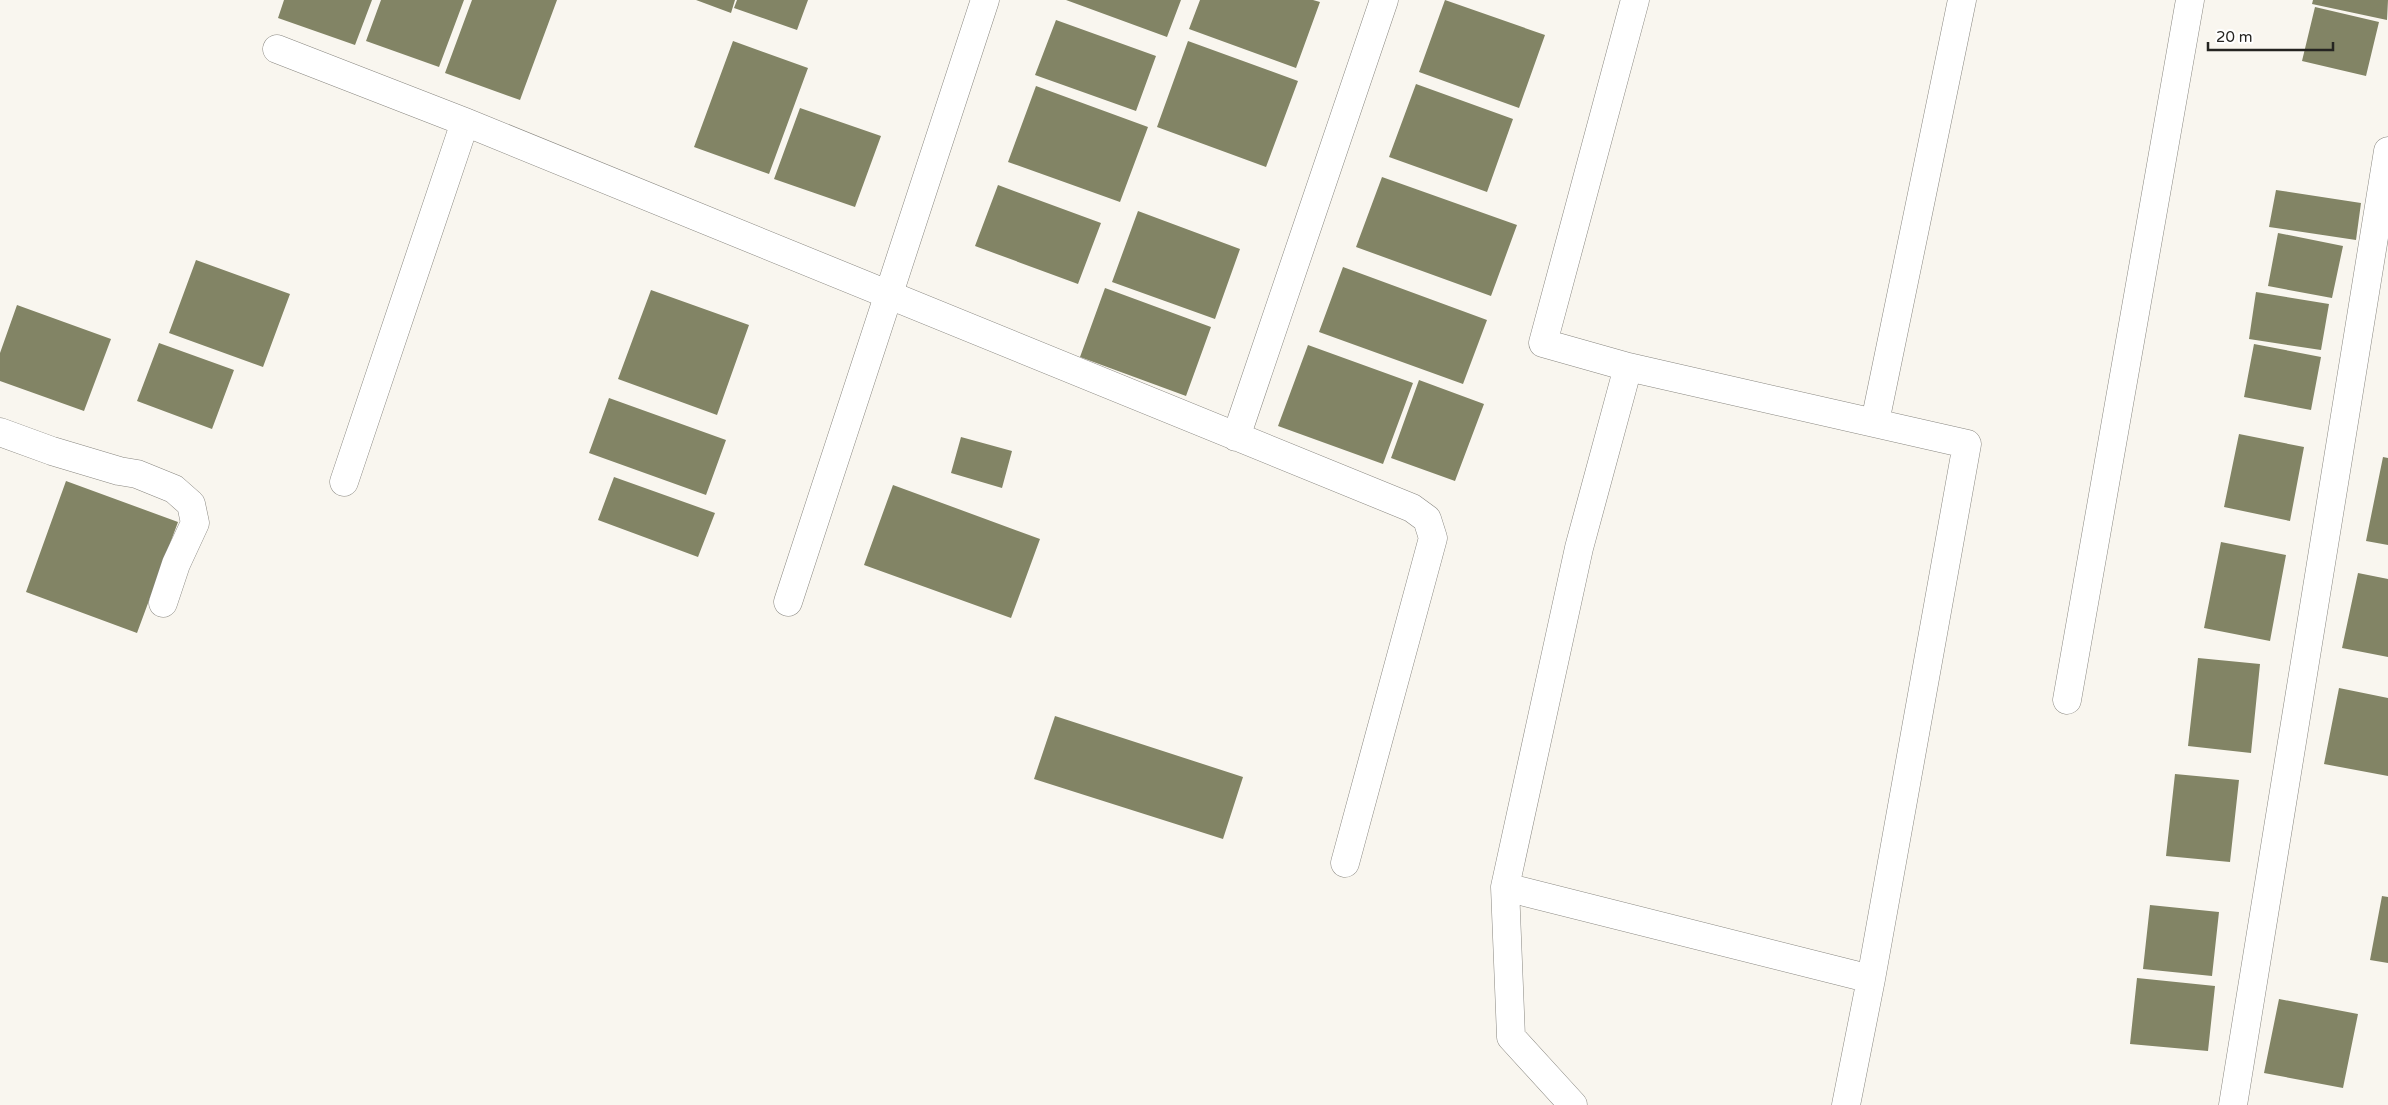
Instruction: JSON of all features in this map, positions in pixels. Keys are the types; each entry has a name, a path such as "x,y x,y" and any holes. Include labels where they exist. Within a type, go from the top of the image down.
{"street":[{"path":"788,602 985,0"},
{"path":"1236,437 1384,0"},
{"path":"1634,0 1543,343 1628,367 1967,444 1871,978 1846,1105"},
{"path":"1875,422 1962,0"},
{"path":"2067,700 2190,0"},
{"path":"277,49 465,122 1412,508 1427,519 1434,538 1345,863"},
{"path":"344,482 465,122"},
{"path":"2233,1105 2388,151"},
{"path":"1573,1105 1512,1037 1505,887 1579,548 1628,367"},
{"path":"0,432 52,451 119,471 137,474 174,489 191,504 195,523 176,564 163,603"},
{"path":"1505,887 1871,978"}],"building":[{"path":"284,0 372,0 355,45 278,18"},
{"path":"381,0 464,0 439,67 366,41"},
{"path":"472,0 557,0 520,100 445,73"},
{"path":"696,0 735,0 731,13"},
{"path":"737,0 808,0 797,30 734,8"},
{"path":"1066,0 1181,0 1167,37"},
{"path":"1200,0 1313,0 1320,2 1296,68 1189,29"},
{"path":"1445,0 1545,35 1519,108 1419,72"},
{"path":"2313,0 2388,0 2387,20 2312,4"},
{"path":"2315,7 2379,22 2366,76 2302,61"},
{"path":"1056,20 1156,56 1136,111 1035,75"},
{"path":"733,41 808,68 769,174 694,147"},
{"path":"1188,41 1298,81 1266,167 1157,127"},
{"path":"1416,84 1513,119 1487,192 1389,157"},
{"path":"1036,86 1148,127 1120,202 1008,162"},
{"path":"800,108 881,136 855,207 774,179"},
{"path":"1382,177 1517,225 1491,296 1356,247"},
{"path":"998,185 1101,223 1078,284 975,246"},
{"path":"2276,190 2361,203 2356,240 2269,227"},
{"path":"1138,211 1240,249 1215,319 1112,282"},
{"path":"2278,233 2343,246 2332,298 2268,286"},
{"path":"196,260 290,294 263,367 169,333"},
{"path":"1343,267 1487,320 1463,384 1319,332"},
{"path":"1105,288 1211,327 1186,396 1080,357"},
{"path":"651,290 749,325 717,415 618,379"},
{"path":"2256,292 2329,304 2321,350 2249,339"},
{"path":"17,305 111,339 84,411 0,381 0,353"},
{"path":"159,343 234,370 212,429 137,401"},
{"path":"2254,344 2321,357 2311,410 2244,397"},
{"path":"1308,345 1413,383 1383,464 1278,426"},
{"path":"1419,380 1484,404 1455,481 1391,458"},
{"path":"609,398 726,440 706,495 589,453"},
{"path":"2239,434 2304,447 2290,521 2224,507"},
{"path":"961,437 1012,451 1002,488 951,473"},
{"path":"2383,457 2388,458 2388,545 2366,541"},
{"path":"614,477 715,513 698,557 598,520"},
{"path":"66,481 178,522 137,633 26,592"},
{"path":"893,485 1040,539 1011,618 864,565"},
{"path":"2221,542 2286,555 2270,641 2204,628"},
{"path":"2358,573 2388,579 2388,657 2342,648"},
{"path":"2198,658 2260,664 2251,753 2188,746"},
{"path":"2339,688 2388,698 2388,776 2324,764"},
{"path":"1055,716 1243,777 1223,839 1034,779"},
{"path":"2175,774 2239,780 2230,862 2166,856"},
{"path":"2382,896 2388,897 2388,963 2370,960"},
{"path":"2150,905 2219,912 2212,976 2143,969"},
{"path":"2137,978 2215,986 2208,1051 2130,1044"},
{"path":"2279,999 2358,1014 2343,1088 2264,1073"}]}
